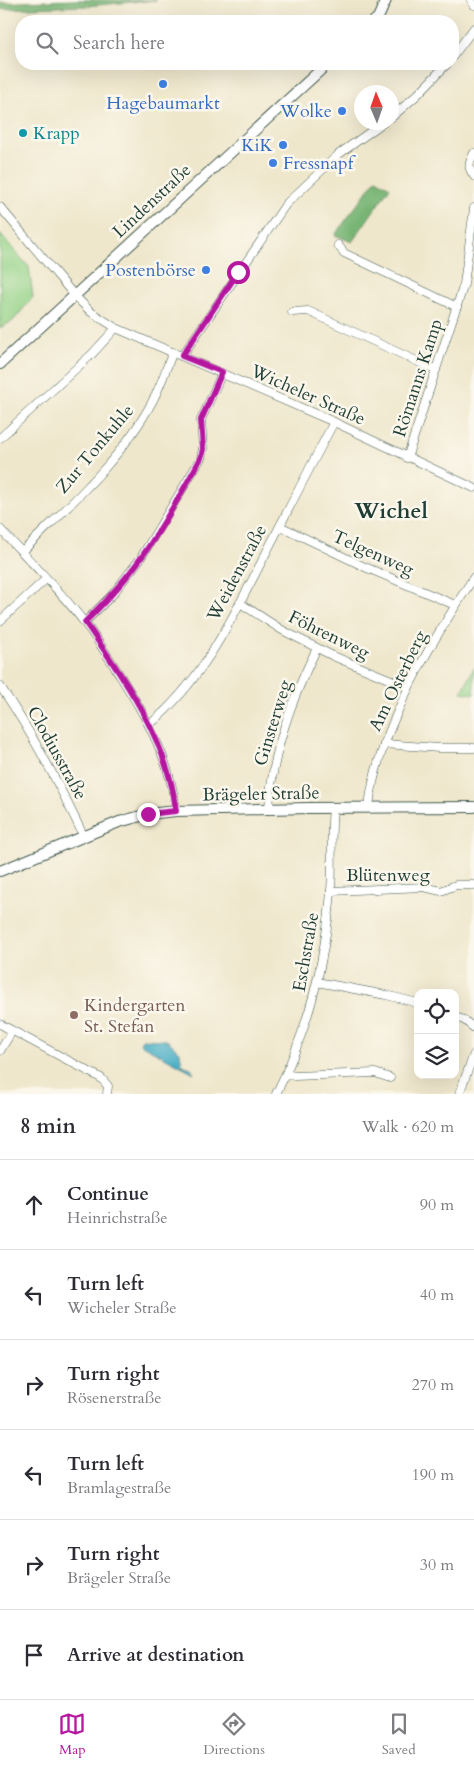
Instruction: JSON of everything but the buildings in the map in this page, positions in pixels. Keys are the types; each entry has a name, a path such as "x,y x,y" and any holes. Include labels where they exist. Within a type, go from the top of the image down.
{"street":[{"path":"379,15 386,0"},
{"path":"471,0 474,5"},
{"path":"459,48 474,28"},
{"name":"Lindenstraße","path":"0,364 320,70"},
{"path":"399,111 441,70"},
{"path":"182,356 286,204 339,154 373,130"},
{"path":"474,153 468,164 474,176"},
{"name":"Wicheler Straße","path":"0,208 74,295 92,312 116,328 222,372 334,422 474,488"},
{"name":"Römanns Kamp","path":"407,458 464,284 474,208"},
{"name":"Römanns Kamp","path":"338,245 344,253 457,307"},
{"path":"292,312 308,311 436,370"},
{"path":"0,438 92,354 116,328"},
{"name":"Zur Tonkuhle","path":"22,552 93,481 123,445 152,402 172,352"},
{"path":"85,622 112,595 140,559 201,458 203,449 201,420 222,372"},
{"name":"Weidenstraße","path":"149,725 167,711 203,664 240,603 334,422"},
{"name":"Telgenweg","path":"280,526 455,605"},
{"path":"0,529 85,622 124,680 158,742 170,777 176,811"},
{"path":"0,621 46,579"},
{"name":"Am Osterberg","path":"369,808 377,763 408,687 430,645 472,582"},
{"name":"Föhrenweg","path":"240,603 282,630 316,648 408,687"},
{"name":"Ginsterweg","path":"269,810 270,782 282,734 298,689 316,648"},
{"name":"Clodiusstraße","path":"0,686 30,731 53,772 84,837"},
{"path":"384,744 439,748 474,748"},
{"name":"Brägeler Straße","path":"0,871 119,822 148,814 176,811 474,807"},
{"name":"Eschstraße","path":"276,1094 286,1074 303,1029 317,982 327,929 331,891 333,808"},
{"name":"Blütenweg","path":"331,891 424,887 441,891 456,885 474,885"},
{"path":"317,982 414,1002"},
{"path":"459,1018 474,1028"},
{"path":"0,1024 101,1078 108,1090"},
{"path":"0,1051 12,1031"},
{"path":"460,1094 474,1054"},
{"path":"286,1074 294,1076 375,1073 390,1078"}],"green space":[{"path":"77,0 156,0 86,6 0,9 0,3"},
{"path":"376,179 390,187 352,242 335,235"},
{"path":"0,234 29,267 33,297 13,321 0,328"},
{"path":"474,667 474,694 462,692"}],"water":[{"path":"142,1039 167,1040 180,1052 182,1065 191,1068 194,1073 142,1045 140,1043"}],"place":[{"name":"Hagebaumarkt","path":"163,84"},
{"name":"Wolke","path":"342,111"},
{"name":"Krapp","path":"23,133"},
{"name":"KiK","path":"283,145"},
{"name":"Fressnapf","path":"273,163"},
{"name":"Postenbörse","path":"206,270"},
{"name":"Kindergarten St. Stefan","path":"74,1015"}],"district":[{"name":"Wichel","path":"391,511"}],"route":[{"path":"148,814 176,811 170,777 158,742 149,725 124,680 85,622 112,595 140,559 201,458 203,449 201,420 222,372 182,356 238,272"}]}
